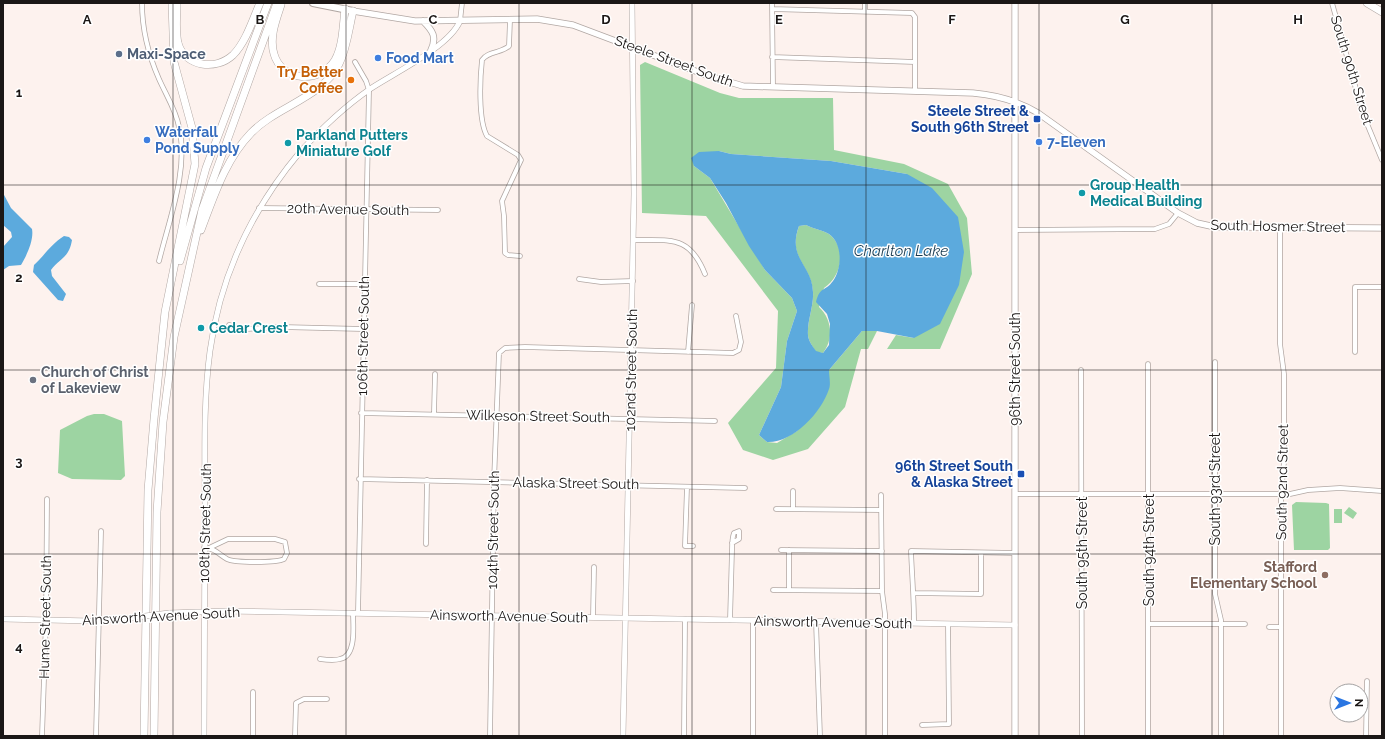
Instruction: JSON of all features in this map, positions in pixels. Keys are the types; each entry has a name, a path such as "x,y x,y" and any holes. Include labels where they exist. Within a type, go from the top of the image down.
{"highway":[{"path":"144,736 148,490 166,306 194,177 196,158 192,128 174,62 172,3"},
{"path":"177,3 176,31 181,50 194,62 210,65 223,62 236,51 260,3"},
{"path":"161,356 182,253 206,168 268,3"},
{"path":"154,736 157,512 163,422 174,337 202,210 277,3"},
{"path":"282,3 272,38 273,52 282,67 299,77 310,77 320,74 334,61 340,44 344,9"},
{"path":"1367,3 1382,12"},
{"path":"191,256 212,200 234,154 258,127 330,79 341,58 353,10"}],"main road":[{"name":"Steele Street South","path":"313,3 400,20 460,21 537,19 565,23 632,46 726,82 743,86 981,94 1015,101"},
{"name":"96th Street South","path":"1015,3 1015,736"},
{"path":"423,21 432,30 435,37 431,50"},
{"name":"South Hosmer Street","path":"1015,101 1045,117 1178,213 1197,223 1214,227 1382,228"}],"street":[{"path":"142,3 142,25 146,46 159,80 176,115 182,143 180,176 159,261"},
{"path":"460,21 462,3"},
{"name":"102nd Street South","path":"623,736 634,240 632,3"},
{"path":"772,3 773,87"},
{"path":"865,3 865,11"},
{"name":"South 90th Street","path":"1332,3 1363,114 1382,160"},
{"path":"772,9 910,12 914,14 915,91"},
{"path":"510,20 509,44 507,48 486,56 482,60 482,104 483,124 487,136 518,155 521,160 502,201 504,210 505,253 508,255 520,256"},
{"name":"108th Street South","path":"204,736 203,610 207,548 208,376 211,343 218,310 240,247 259,208 282,174 318,131 369,90 449,38 460,21"},
{"path":"772,57 915,62"},
{"name":"106th Street South","path":"320,659 340,659 348,653 353,633 355,613 369,90 366,81 355,62"},
{"name":"20th Avenue South","path":"259,208 438,210"},
{"path":"1015,230 1155,229 1169,224 1178,213"},
{"name":"South 92nd Street","path":"1280,228 1280,344 1284,374 1284,462 1281,494 1281,736"},
{"path":"634,240 670,240 685,245 698,258 705,274"},
{"path":"579,279 601,282 633,281"},
{"path":"318,284 364,284"},
{"path":"1355,352 1355,287 1382,287"},
{"path":"688,352 692,304"},
{"path":"631,351 738,352 741,342 736,316"},
{"path":"229,325 246,329 286,327 363,329"},
{"name":"104th Street South","path":"490,736 491,615 498,359 502,350 505,348 525,347 631,351"},
{"name":"South 93rd Street","path":"1215,362 1215,594 1221,624 1221,736"},
{"name":"South 94th Street","path":"1148,364 1148,736"},
{"name":"South 95th Street","path":"1081,370 1082,736"},
{"path":"434,413 435,374"},
{"name":"Wilkeson Street South","path":"361,413 496,414 715,421"},
{"name":"Alaska Street South","path":"359,479 628,484 745,488"},
{"path":"426,544 427,480"},
{"path":"687,487 685,546 693,546"},
{"path":"1015,494 1281,494 1340,488 1382,491"},
{"path":"792,491 793,509"},
{"path":"881,495 882,591 885,609 885,736"},
{"name":"Hume Street South","path":"42,736 46,620 47,499"},
{"path":"776,509 881,510"},
{"path":"96,736 101,531"},
{"path":"228,539 276,539 285,542 287,553 284,559 277,561 236,561 226,558 216,550 207,548 228,539"},
{"path":"730,620 732,543"},
{"path":"782,550 882,551"},
{"path":"789,550 789,590"},
{"path":"914,623 912,552 1015,553"},
{"path":"914,593 981,594 980,553"},
{"path":"593,617 594,568"},
{"path":"772,590 882,591"},
{"name":"Ainsworth Avenue South","path":"3,619 99,620 203,610 1015,625"},
{"path":"684,736 685,619"},
{"path":"753,621 753,736"},
{"path":"816,622 820,736"},
{"path":"922,725 949,724 948,624"},
{"path":"1148,624 1245,624"},
{"path":"1269,627 1282,627"},
{"path":"1366,736 1367,681"},
{"path":"252,736 253,692"},
{"path":"294,736 295,704 299,700 327,699"}],"green space":[{"path":"645,62 720,93 739,98 833,98 834,150 904,164 948,184 967,218 972,274 940,349 887,349 896,335 914,338 907,174 831,161 731,154 719,151 694,166 710,178 765,270 792,298 797,311 787,341 781,387 759,435 767,442 777,443 797,431 829,388 829,370 862,331 877,331 868,349 861,349 845,407 808,449 773,460 743,450 728,423 776,368 778,311 706,216 642,213 640,65"},
{"path":"806,225 829,234 839,247 840,262 838,270 835,277 824,288 819,307 827,317 830,329 829,342 823,353 816,352 808,337 808,324 813,292 811,282 798,254 796,246 796,237 799,226"},
{"path":"94,414 104,414 122,421 125,476 121,480 72,479 58,473 60,430"},
{"path":"1296,502 1329,504 1330,548 1328,550 1294,550 1292,505"},
{"path":"1349,507 1357,513 1353,519 1344,513"},
{"path":"1334,509 1342,509 1342,523 1334,523"}],"water":[{"name":"Charlton Lake","path":"719,151 731,154 831,161 907,174 932,188 958,217 964,252 959,285 940,324 914,338 877,331 862,331 829,370 830,387 820,408 805,425 796,432 787,438 777,441 767,442 759,435 781,387 787,341 797,311 792,298 765,270 749,246 726,203 710,178 694,166 691,158 699,152","holes":["799,226 809,226 827,233 834,238 840,256 836,276 833,281 821,291 816,302 827,314 830,324 829,345 823,353 816,351 808,337 808,324 813,292 812,282 801,261 796,246 796,237"]},
{"path":"3,193 11,208 32,229 32,238 26,257 21,265 9,266 3,270 3,247 12,237 11,232 3,225"},
{"path":"64,236 69,237 72,240 71,246 69,251 51,270 52,276 66,294 63,301 58,300 33,272 34,265 59,239"}],"place":[{"name":"Maxi-Space","path":"119,54"},
{"name":"Food Mart","path":"378,58"},
{"name":"Try Better Coffee","path":"351,80"},
{"name":"Steele Street & South 96th Street","path":"1037,119"},
{"name":"Waterfall Pond Supply","path":"147,140"},
{"name":"7-Eleven","path":"1039,142"},
{"name":"Parkland Putters Miniature Golf","path":"288,143"},
{"name":"Group Health Medical Building","path":"1082,193"},
{"name":"Cedar Crest","path":"201,328"},
{"name":"Church of Christ of Lakeview","path":"33,380"},
{"name":"96th Street South & Alaska Street","path":"1021,474"},
{"name":"Stafford Elementary School","path":"1325,575"}]}
